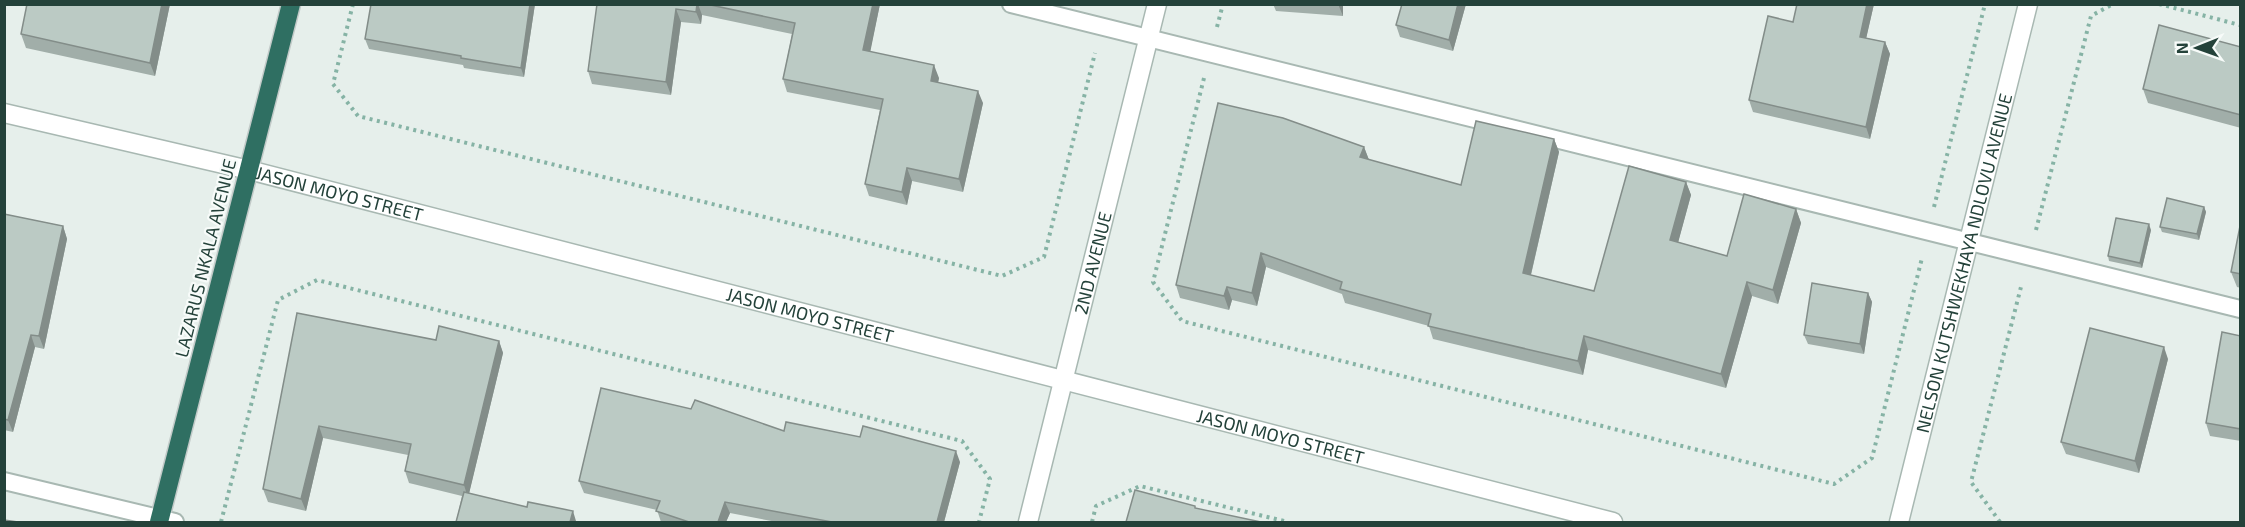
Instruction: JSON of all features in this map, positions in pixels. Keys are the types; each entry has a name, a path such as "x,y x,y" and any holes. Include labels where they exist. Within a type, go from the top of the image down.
{"highway":[{"name":"LAZARUS NKALA AVENUE","path":"165,521 291,4"}],"street":[{"name":"2ND AVENUE","path":"1028,522 1157,4"},
{"name":"NELSON KUTSHWEKHAYA NDLOVU AVENUE","path":"1899,522 2028,4"},
{"name":"JASON MOYO STREET","path":"4,113 249,170 1613,522"}],"lane":[{"path":"1011,4 2241,309"},
{"path":"4,481 165,521"}],"path":[{"path":"353,4 333,84 358,116 1002,276 1044,257 1101,28"},
{"path":"1223,4 1153,282 1182,321 1834,484 1872,458 1985,4"},
{"path":"2159,4 2241,25"},
{"path":"221,522 278,300 317,280 962,441 990,479 979,522"},
{"path":"1971,483 2000,522"},
{"path":"1092,522 1096,506 1140,486 1288,522"}],"building":[{"path":"27,4 162,4 150,63 21,34"},
{"path":"371,4 530,4 521,68 365,39"},
{"path":"597,4 697,4 696,12 676,9 666,82 588,71"},
{"path":"706,4 873,4 863,50 934,65 931,81 978,91 959,179 907,168 902,192 865,184 883,99 783,79 795,23"},
{"path":"1402,4 1458,4 1449,40 1396,25"},
{"path":"1797,4 1867,4 1860,37 1885,42 1866,127 1749,100 1768,16 1793,22"},
{"path":"2159,25 2241,47 2241,115 2143,89"},
{"path":"1218,103 1283,118 1364,147 1360,157 1461,185 1476,121 1554,139 1523,273 1594,291 1629,166 1686,182 1670,240 1727,256 1744,194 1796,209 1773,290 1747,282 1721,374 1584,336 1578,361 1428,326 1431,314 1340,289 1342,282 1261,253 1252,293 1227,287 1224,296 1176,285"},
{"path":"2167,198 2204,207 2197,234 2160,227"},
{"path":"4,214 63,226 39,336 31,335 8,420 4,419"},
{"path":"2116,218 2149,224 2140,263 2108,256"},
{"path":"2241,221 2241,274 2231,272"},
{"path":"1812,283 1868,293 1860,344 1804,335"},
{"path":"297,313 436,340 439,326 499,341 464,485 405,471 411,444 319,426 301,499 263,489"},
{"path":"2090,328 2164,347 2135,461 2061,442"},
{"path":"2222,332 2241,336 2241,429 2206,423"},
{"path":"601,388 691,409 695,400 784,431 786,422 860,437 863,426 956,451 937,522 832,522 725,502 718,522 689,522 656,511 660,501 579,481"},
{"path":"1135,490 1195,506 1195,508 1261,522 1126,522"},
{"path":"464,492 527,507 528,502 573,511 570,522 456,522"}]}
